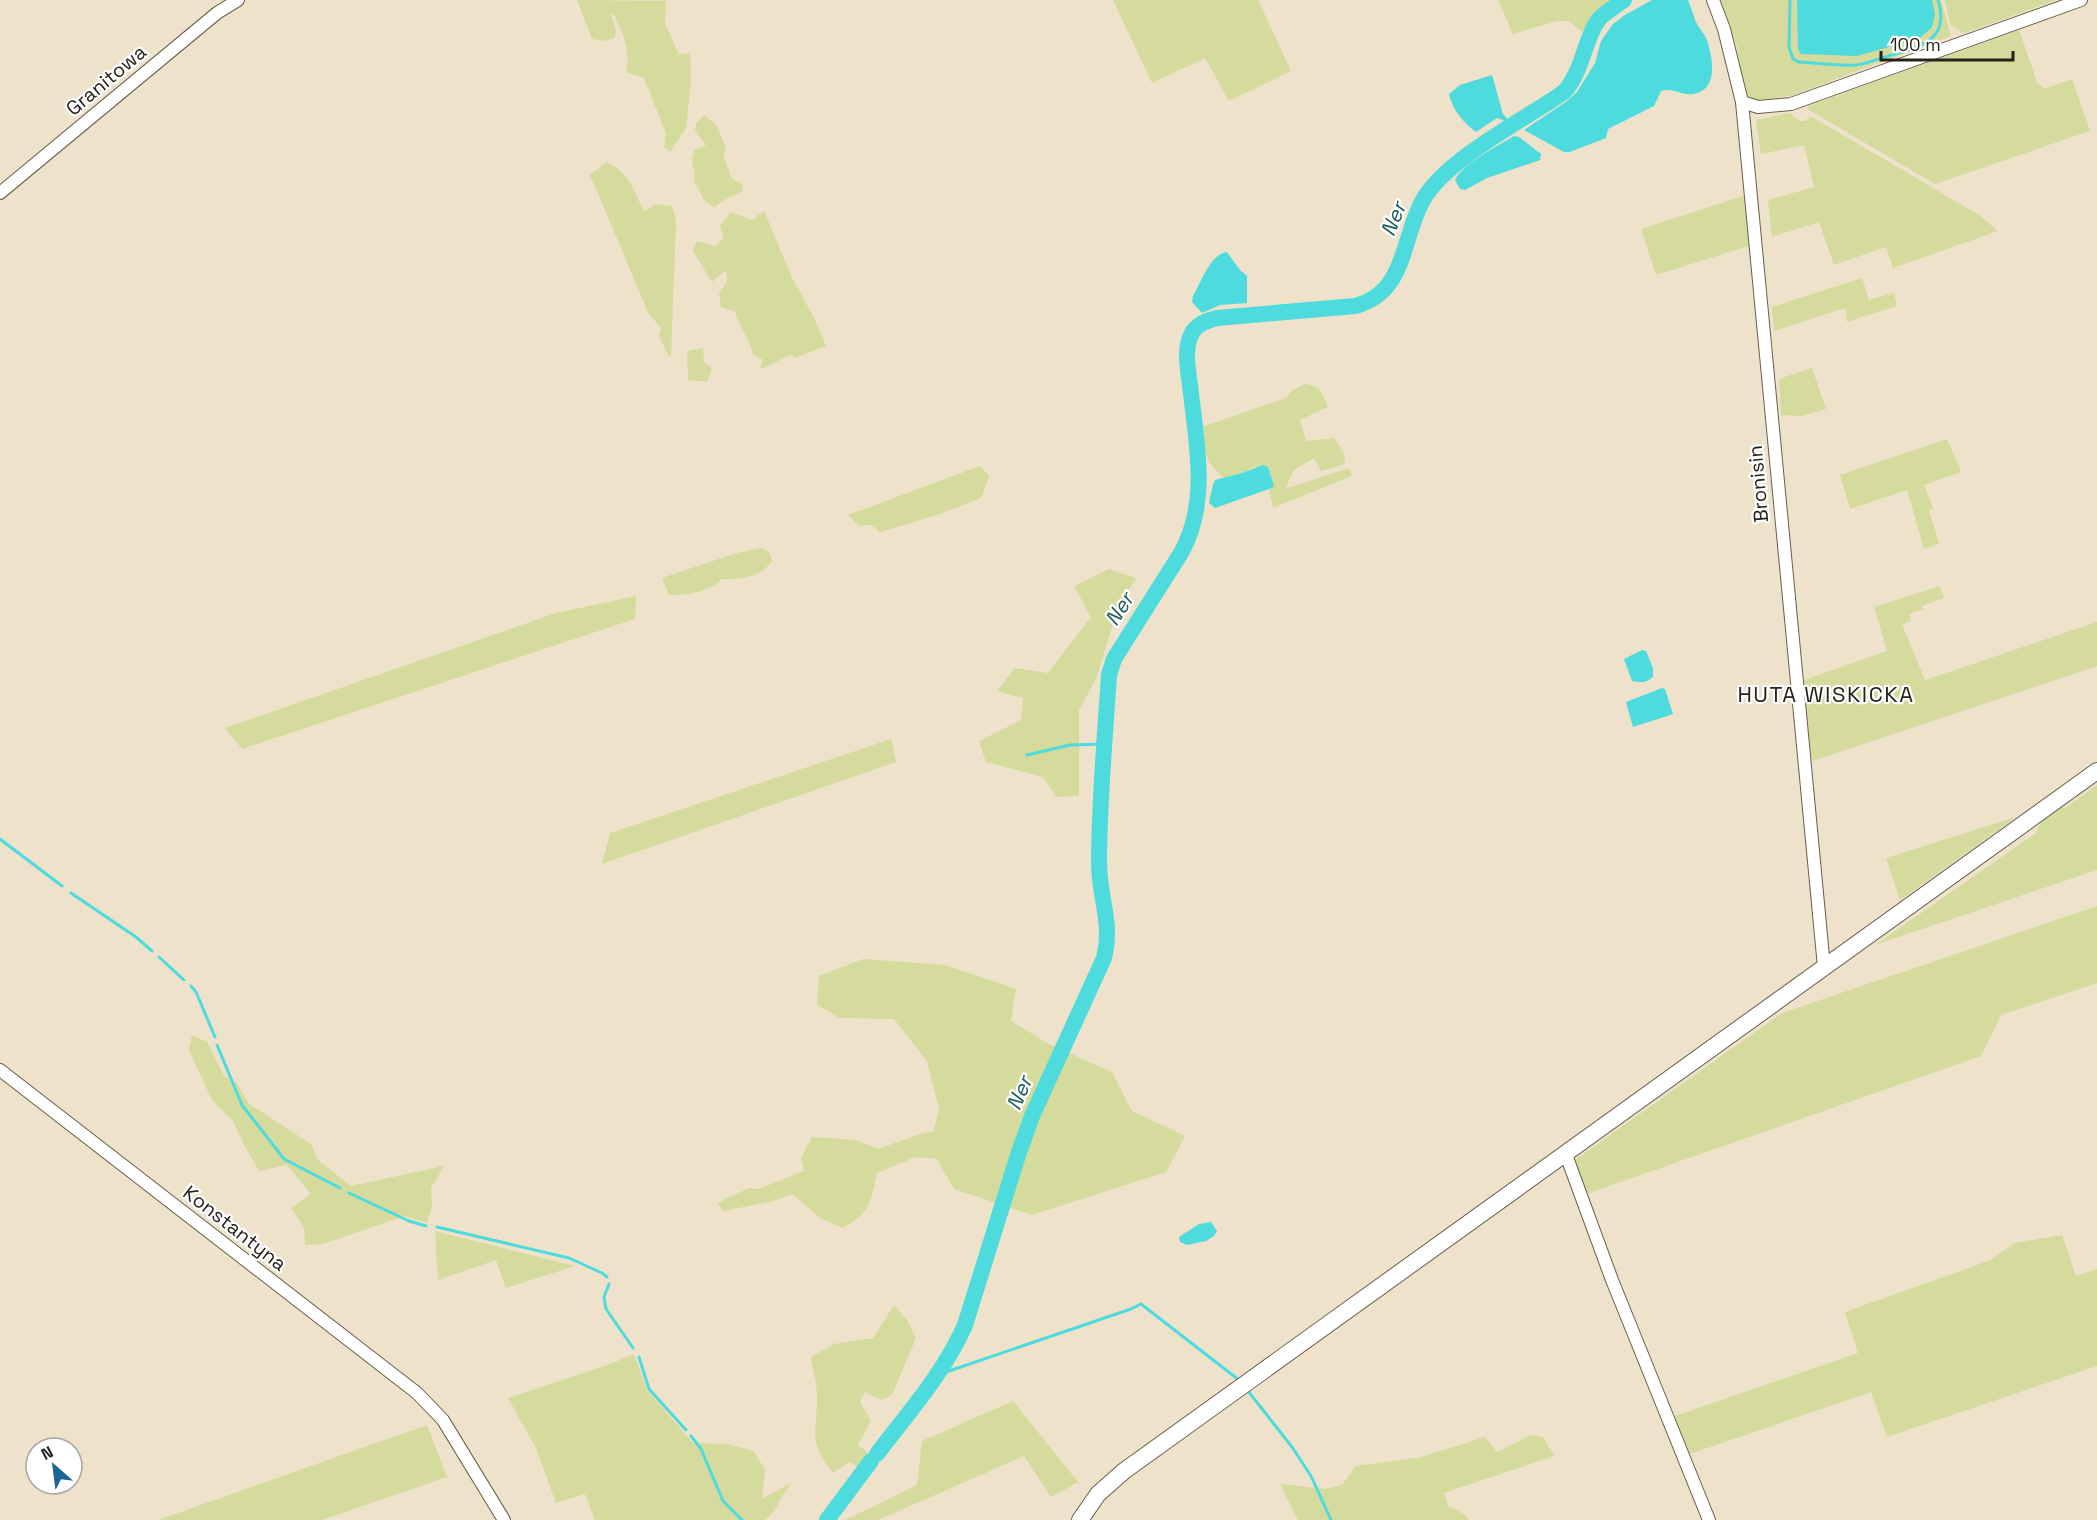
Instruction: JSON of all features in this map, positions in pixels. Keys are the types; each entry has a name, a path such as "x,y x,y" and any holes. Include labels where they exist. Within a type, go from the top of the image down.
{"main road":[{"path":"1080,1520 1098,1494 1124,1471 2097,771"}],"street":[{"name":"Granitowa","path":"0,193 217,13 238,0"},
{"name":"Bronisin","path":"1713,0 1724,29 1742,102 1824,967"},
{"path":"1742,102 1758,107 1791,104 2081,0"},
{"name":"Konstantyna","path":"0,1070 417,1393 443,1420 504,1520"},
{"path":"1565,1152 1612,1280 1709,1520"}],"green space":[{"path":"577,0 666,1 665,24 679,54 690,53 691,82 686,128 670,152 664,147 666,133 644,78 626,72 627,49 614,14 611,15 616,31 615,38 605,41 592,39"},
{"path":"1113,0 1258,0 1291,71 1229,101 1205,58 1152,83"},
{"path":"1498,0 1619,0 1588,28 1581,31 1569,21 1557,21 1513,34"},
{"path":"1721,0 1941,0 1951,36 1793,95 1756,102 1744,93 1737,47"},
{"path":"1945,0 2056,0 1964,33 1950,25"},
{"path":"2019,30 2037,82 2044,89 2072,79 2090,131 1935,184 1809,110 1808,106"},
{"path":"1790,113 1800,121 1805,121 1809,117 1814,118 1979,215 1998,231 1893,268 1886,247 1834,265 1819,222 1772,237 1768,200 1814,187 1804,145 1761,154 1756,120"},
{"path":"705,115 716,125 726,148 723,155 732,179 741,183 743,190 720,202 714,208 704,200 694,181 692,162 695,150 706,145 695,130 696,123"},
{"path":"607,162 626,177 644,212 656,204 672,206 676,221 671,356 659,337 661,328 649,314 590,175"},
{"path":"1746,195 1752,245 1656,275 1641,229"},
{"path":"764,211 792,278 826,346 795,358 791,354 762,369 760,368 763,360 753,354 735,312 721,307 719,294 727,282 726,270 712,282 693,251 697,241 715,246 724,238 720,226 731,212 752,220"},
{"path":"1862,278 1869,300 1894,293 1897,306 1847,322 1845,308 1774,331 1772,307"},
{"path":"703,348 704,362 712,369 707,382 688,380 688,351"},
{"path":"1812,368 1826,409 1802,416 1781,415 1779,379"},
{"path":"1304,384 1317,388 1328,407 1300,420 1306,441 1334,438 1344,454 1345,464 1321,471 1314,458 1294,470 1285,489 1349,468 1352,476 1273,508 1269,490 1272,488 1256,466 1224,478 1218,472 1207,456 1202,427 1286,398 1293,390"},
{"path":"1947,439 1961,472 1924,485 1933,508 1929,511 1939,543 1924,549 1907,490 1850,509 1840,475"},
{"path":"980,466 989,476 981,498 937,515 880,532 871,525 859,526 848,515"},
{"path":"762,548 770,553 772,561 762,571 743,578 722,579 697,592 669,595 662,578 737,553"},
{"path":"1109,569 1136,578 1117,610 1096,679 1079,710 1079,796 1056,797 1043,777 986,762 979,741 1021,720 1023,698 997,691 1015,668 1048,673 1091,617 1074,586"},
{"path":"1940,586 1944,598 1922,606 1923,609 1909,614 1911,621 1902,624 1925,680 2097,622 2097,666 1812,761 1804,680 1887,651 1874,607"},
{"path":"636,596 635,619 242,749 225,728 556,613"},
{"path":"891,739 896,762 602,864 610,833"},
{"path":"2097,785 2097,870 1875,945 2036,833 2043,817 2060,804 2064,809"},
{"path":"2016,817 1900,900 1886,858"},
{"path":"2097,906 2097,983 2001,1015 1981,1056 1586,1194 1575,1160 1782,1013"},
{"path":"863,959 945,965 1016,989 1011,1021 1049,1044 1112,1072 1132,1111 1185,1136 1166,1172 1032,1215 954,1189 937,1159 915,1157 877,1173 868,1206 859,1217 843,1228 820,1218 792,1194 774,1201 723,1211 718,1203 749,1188 759,1189 804,1171 801,1158 812,1137 856,1140 878,1149 934,1131 939,1108 927,1061 894,1019 840,1018 817,1005 819,976"},
{"path":"192,1035 207,1042 224,1076 236,1082 248,1103 311,1144 318,1160 351,1186 444,1166 431,1188 432,1205 427,1223 405,1216 323,1244 305,1245 304,1227 291,1208 311,1194 287,1165 259,1171 233,1121 212,1100 189,1050"},
{"path":"435,1231 575,1266 506,1288 496,1260 438,1280"},
{"path":"2062,1235 2076,1276 2097,1269 2097,1366 1887,1437 1871,1392 1687,1455 1672,1417 1858,1353 1845,1312 1991,1260 2014,1243"},
{"path":"894,1305 907,1320 916,1338 892,1395 881,1400 865,1392 860,1402 871,1421 858,1445 867,1452 865,1464 860,1468 849,1462 833,1473 817,1446 815,1431 817,1396 811,1357 834,1344 873,1338"},
{"path":"634,1354 647,1390 693,1443 727,1444 754,1451 765,1470 762,1499 791,1483 771,1515 765,1520 595,1520 585,1494 556,1503 536,1448 508,1398"},
{"path":"1013,1401 1078,1482 1051,1497 1024,1456 878,1520 845,1520 917,1485 922,1441"},
{"path":"427,1425 447,1477 322,1520 158,1520"},
{"path":"1531,1435 1543,1437 1554,1456 1444,1493 1448,1506 1466,1515 1468,1520 1298,1520 1280,1484 1325,1489 1342,1485 1356,1466 1421,1457 1485,1437 1497,1452"}],"water":[{"path":"1652,0 1688,0 1710,50 1712,73 1707,86 1694,94 1670,90 1661,91 1654,106 1608,129 1606,138 1570,152 1564,152 1524,130 1577,92 1595,63 1601,41 1613,24"},
{"path":"1797,0 1932,0 1935,14 1932,27 1920,38 1857,56 1801,54 1798,49"},
{"path":"1492,75 1503,114 1508,120 1497,118 1476,132 1459,116 1449,94 1460,85"},
{"path":"1514,136 1519,137 1541,154 1540,160 1487,178 1465,190 1460,189 1455,180 1465,167"},
{"path":"1227,252 1247,276 1247,303 1220,305 1202,313 1192,302 1193,296 1211,263"},
{"path":"1263,465 1268,467 1274,486 1272,488 1215,508 1209,503 1215,480"},
{"path":"1642,650 1646,651 1653,668 1653,677 1643,682 1632,681 1624,659"},
{"path":"1662,688 1665,689 1673,714 1633,727 1626,702"},
{"path":"1211,1222 1217,1231 1214,1236 1206,1241 1187,1245 1180,1242 1179,1237 1199,1224"}],"waterway":[{"name":"Ner","path":"877,1454 947,1360 965,1325 1032,1116 1104,958 1107,933 1100,876 1099,840 1109,675 1114,659 1181,553 1190,533 1195,513 1199,471 1187,360 1189,341 1193,331 1205,322 1217,318 1355,306 1372,299 1394,277 1416,215 1434,185 1467,155 1564,92 1576,73 1596,24 1601,17 1624,0"},
{"name":"Ner","path":"1790,0 1789,47 1793,59 1799,62 1835,65 1864,64 1911,49 1930,40 1940,25 1941,14 1938,0"},
{"path":"1027,755 1070,745 1104,744"},
{"path":"0,839 62,886"},
{"path":"71,893 136,937 152,951"},
{"path":"159,957 184,980"},
{"path":"191,986 196,992 215,1037"},
{"path":"217,1045 242,1105 284,1159 340,1188"},
{"path":"349,1193 409,1221 426,1226"},
{"path":"437,1227 569,1258 607,1277"},
{"path":"609,1284 604,1297 606,1309 633,1348"},
{"path":"941,1370 949,1371 1141,1304 1239,1380"},
{"path":"639,1357 649,1389 686,1430"},
{"path":"1248,1391 1292,1447 1311,1476 1331,1520"},
{"path":"691,1436 701,1449 723,1501 742,1520"},
{"name":"Ner","path":"827,1520 871,1461"}],"district":[{"name":"HUTA WISKICKA","path":"1826,694"}]}
